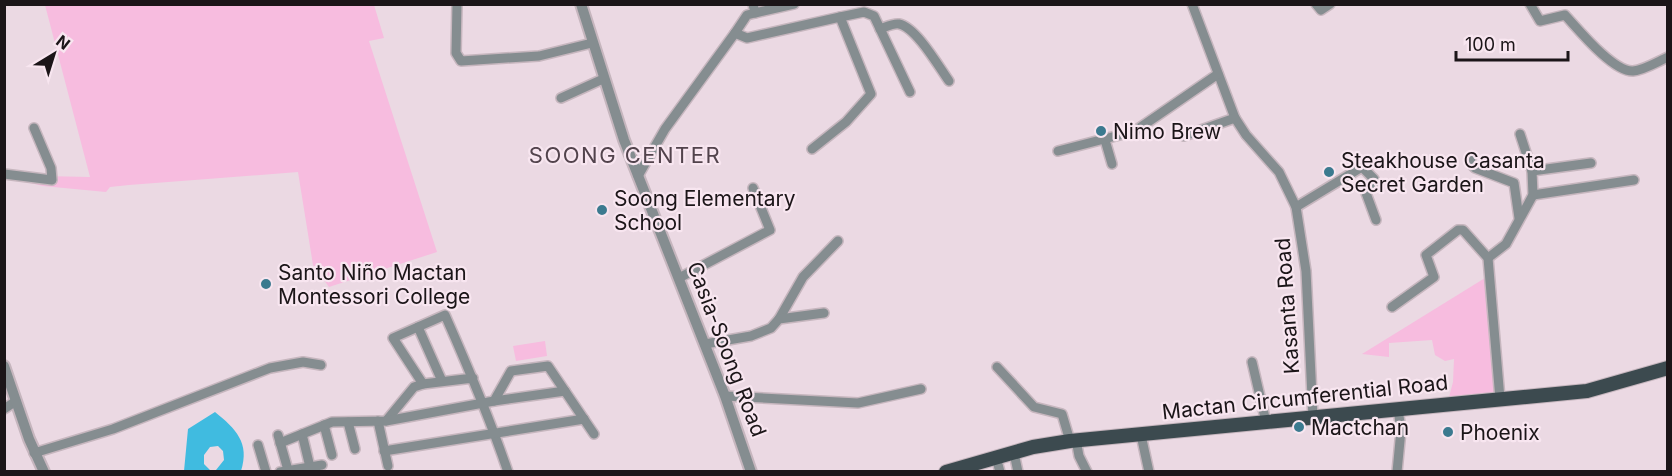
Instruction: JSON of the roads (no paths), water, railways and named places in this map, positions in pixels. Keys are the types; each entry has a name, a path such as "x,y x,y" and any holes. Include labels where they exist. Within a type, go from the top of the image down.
{"main road":[{"name":"Mactan Circumferential Road","path":"946,471 1014,453 1073,441 1587,391 1668,369"}],"street":[{"path":"457,4 456,53 461,61 539,56 592,43"},
{"name":"Casia-Soong Road","path":"581,4 603,79 658,232 726,396 752,471"},
{"name":"Kasanta Road","path":"1192,4 1235,118 1246,135 1280,172 1296,207 1306,271 1313,418"},
{"path":"1316,4 1321,10 1330,4"},
{"path":"1530,4 1540,21 1565,15 1613,62 1626,70 1639,69 1668,57"},
{"path":"638,176 665,129 747,15 754,9 789,5"},
{"path":"735,33 747,38 864,12 874,16 910,92"},
{"path":"812,148 846,122 871,94 840,17"},
{"path":"880,28 894,24 905,27 918,38 949,81"},
{"path":"1058,151 1136,131 1218,74"},
{"path":"561,98 603,79"},
{"path":"1184,136 1235,118"},
{"path":"4,174 52,180 51,168 34,128"},
{"path":"1488,258 1506,244 1533,195 1532,171 1520,134"},
{"path":"1105,140 1112,164"},
{"path":"1471,158 1470,163 1474,168 1514,183 1519,218"},
{"path":"1532,171 1591,163"},
{"path":"1296,207 1362,167 1374,179 1373,185 1366,193 1376,220"},
{"path":"1533,195 1634,180"},
{"path":"679,278 770,230 753,188"},
{"path":"1392,307 1434,277 1426,255 1458,230 1463,230 1488,258 1500,399"},
{"path":"705,344 763,332 780,319 803,277 838,241"},
{"path":"780,319 824,313"},
{"path":"423,384 393,338 445,315 484,404 492,434 508,471"},
{"path":"418,327 442,381"},
{"path":"34,453 113,429 270,368 303,362 321,365"},
{"path":"1252,362 1266,422"},
{"path":"4,366 34,453 44,471"},
{"path":"494,401 514,370 548,366 594,434"},
{"path":"998,367 1034,407 1062,414 1086,471"},
{"path":"388,466 384,451 382,421 414,387 473,378"},
{"path":"726,396 858,403 921,389"},
{"path":"322,465 284,471 279,439 302,434 324,425 382,421 494,401 565,392"},
{"path":"4,410 16,401"},
{"path":"1397,471 1401,430 1398,409"},
{"path":"384,451 584,419"},
{"path":"348,422 355,449"},
{"path":"324,425 332,455"},
{"path":"302,434 310,467"},
{"path":"1140,435 1149,471"},
{"path":"258,445 266,471"},
{"path":"1014,453 1018,471"},
{"path":"996,458 1000,471"}],"water":[{"path":"215,412 239,437 244,452 241,471 211,471 184,471 188,429","holes":["218,446 223,451 224,460 216,470 211,471 204,464 204,455 210,447"]}],"place":[{"name":"Nimo Brew","path":"1101,131"},
{"name":"Steakhouse Casanta Secret Garden","path":"1329,172"},
{"name":"Soong Elementary School","path":"602,210"},
{"name":"Santo Niño Mactan Montessori College","path":"266,284"},
{"name":"Mactchan","path":"1299,427"},
{"name":"Phoenix","path":"1448,432"}],"district":[{"name":"SOONG CENTER","path":"625,155"}]}
